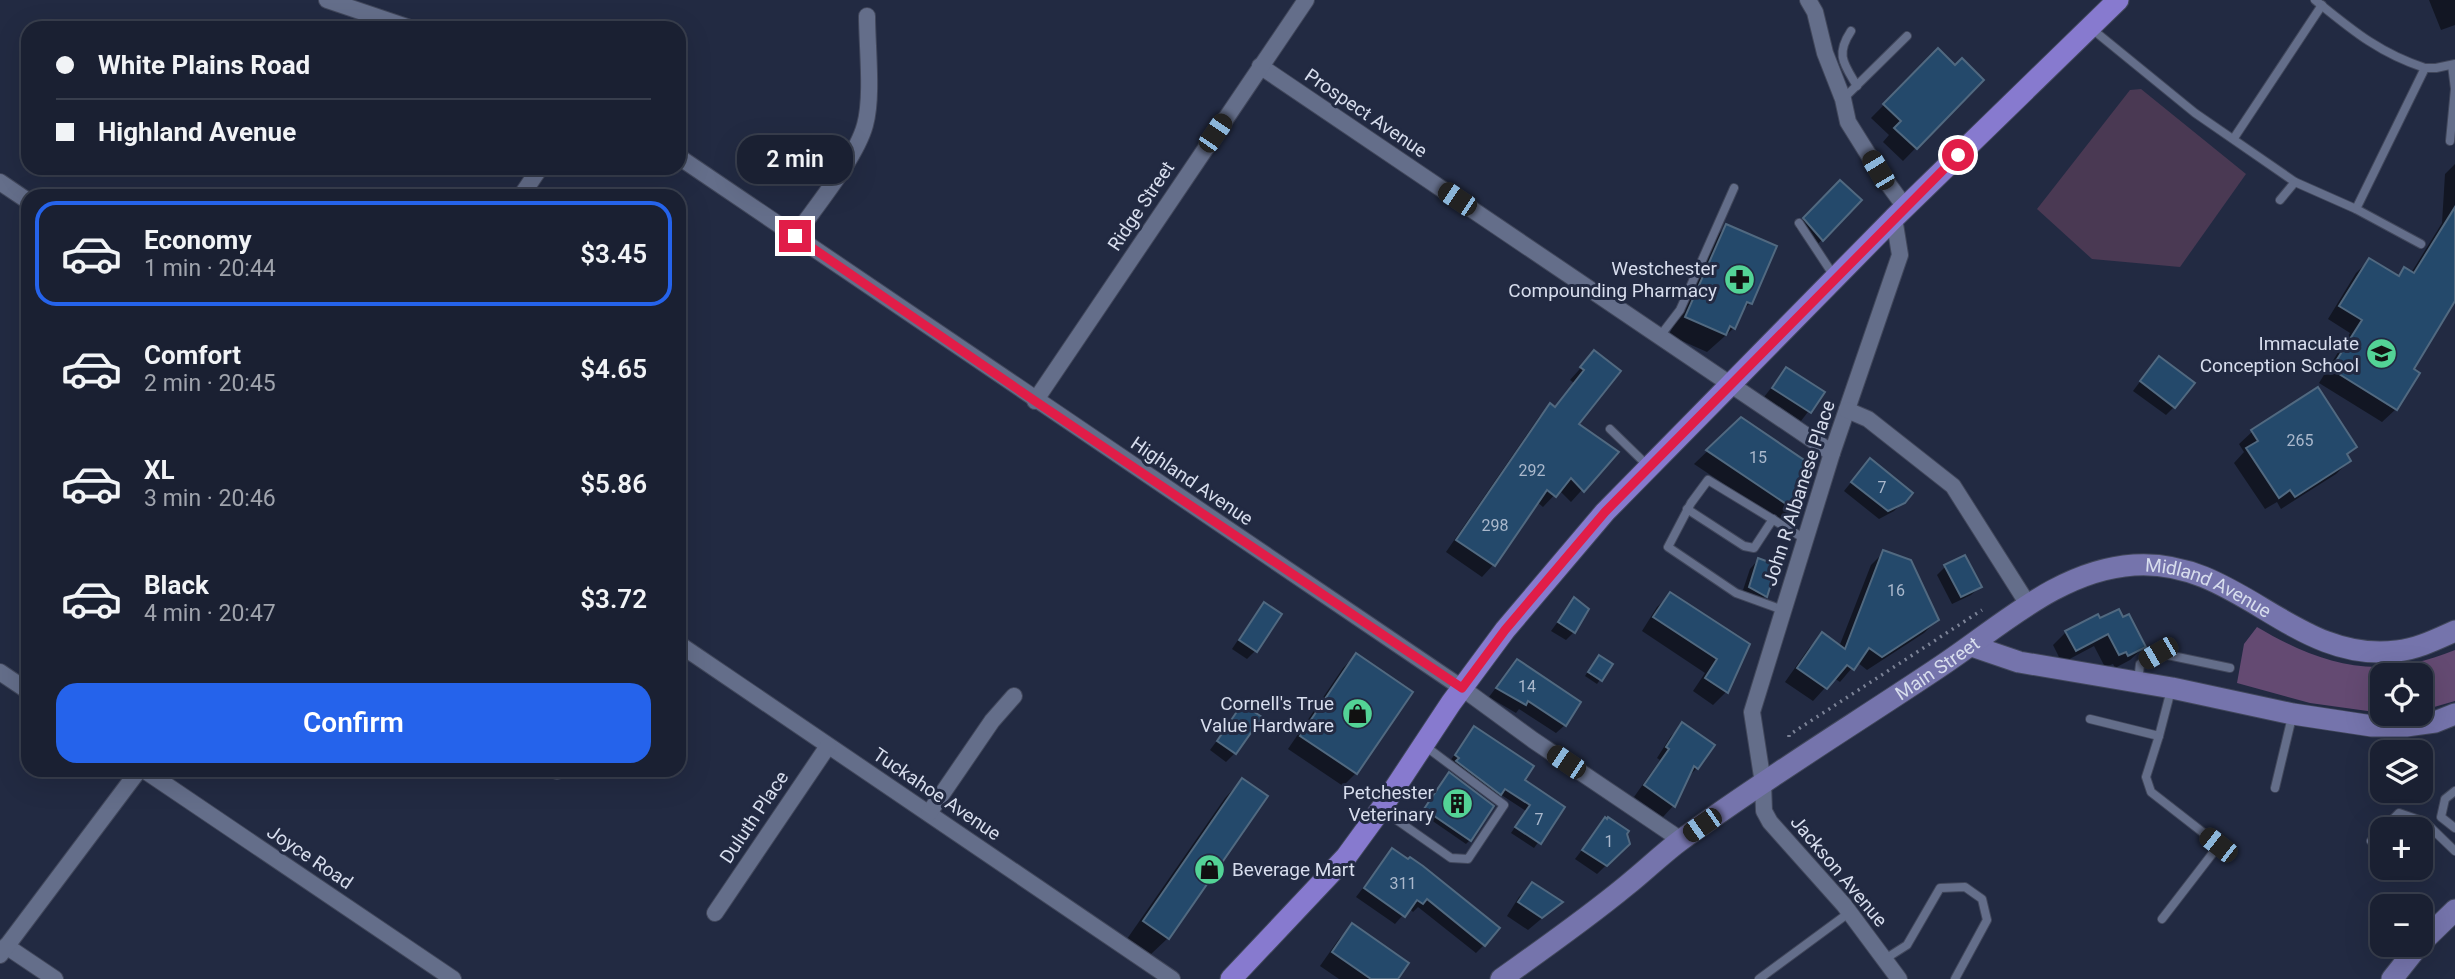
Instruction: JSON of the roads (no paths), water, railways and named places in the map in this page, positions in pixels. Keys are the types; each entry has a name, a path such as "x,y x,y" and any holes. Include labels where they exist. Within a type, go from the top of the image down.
{"main road":[{"path":"1231,979 1328,877 1381,810 1462,688 1505,630 1571,551 1648,467 1899,212 2118,0"}],"street":[{"path":"327,0 361,6 394,21"},
{"name":"Ridge Street","path":"1035,401 1306,0"},
{"path":"1808,0 1815,12 1825,53 1843,99 1848,122 1878,170 1899,212"},
{"path":"795,236 853,152 865,123 868,107 867,16"},
{"name":"Prospect Avenue","path":"1260,66 1832,453"},
{"name":"Highland Avenue","path":"686,162 1035,401 1462,688 1533,740 1681,840"},
{"path":"0,182 21,196"},
{"name":"John R Albanese Place","path":"1763,783 1752,712 1832,453 1900,255 1899,212"},
{"path":"1847,410 1868,419 1953,486 2029,606"},
{"name":"Midland Avenue","path":"1972,646 2055,588 2085,575 2108,569 2148,565 2196,572 2224,585 2297,629 2323,642 2344,647 2397,651 2423,645 2455,631"},
{"name":"Main Street","path":"1501,979 1573,927 1681,840 1972,646 2019,662 2172,688 2293,714 2372,726 2406,726 2435,722 2455,714"},
{"name":"Tuckahoe Avenue","path":"686,649 1172,979"},
{"path":"0,672 21,686"},
{"path":"929,813 992,721 1014,696"},
{"name":"Duluth Place","path":"715,913 828,746"},
{"path":"55,979 3,950 137,777"},
{"name":"Joyce Road","path":"152,777 453,979"},
{"name":"Jackson Avenue","path":"1763,783 1765,811 1770,822 1850,912 1899,979"},
{"path":"2433,931 2455,910"},
{"path":"2392,979 2410,957"}],"lane":[{"path":"2234,138 2318,3 2362,38 2396,58 2425,68 2453,65 2455,89 2450,141"},
{"path":"2090,27 2195,113 2295,182 2356,209 2421,244"},
{"path":"1851,31 1844,41 1842,60 1857,86"},
{"path":"1843,99 1908,36"},
{"path":"2356,209 2425,68"},
{"path":"2280,200 2295,182"},
{"path":"1660,336 1680,310 1734,188"},
{"path":"1799,223 1835,278"},
{"path":"1610,429 1648,467"},
{"path":"1783,610 1736,593 1668,547 1687,509 1708,480 1805,539"},
{"path":"1687,509 1744,546 1754,548 1773,519"},
{"path":"2137,682 2140,664 2158,653 2230,668"},
{"path":"2162,919 2218,845 2151,792 2146,776 2172,688"},
{"path":"2275,788 2293,714"},
{"path":"2090,719 2159,736"},
{"path":"1381,810 1451,858 1468,859 1504,805 1424,745"},
{"path":"2454,826 2441,817 2445,799 2455,791"},
{"path":"2433,830 2455,850"},
{"path":"1885,959 1907,945 1940,888 1965,887 1982,899 1987,920 1955,979"},
{"path":"1759,979 1850,912"}],"place":[{"name":"Westchester Compounding Pharmacy","path":"1740,279"},
{"name":"Immaculate Conception School","path":"2382,354"},
{"name":"Cornell's True Value Hardware","path":"1357,714"},
{"name":"Petchester Veterinary","path":"1457,803"},
{"name":"Beverage Mart","path":"1209,869"}]}
